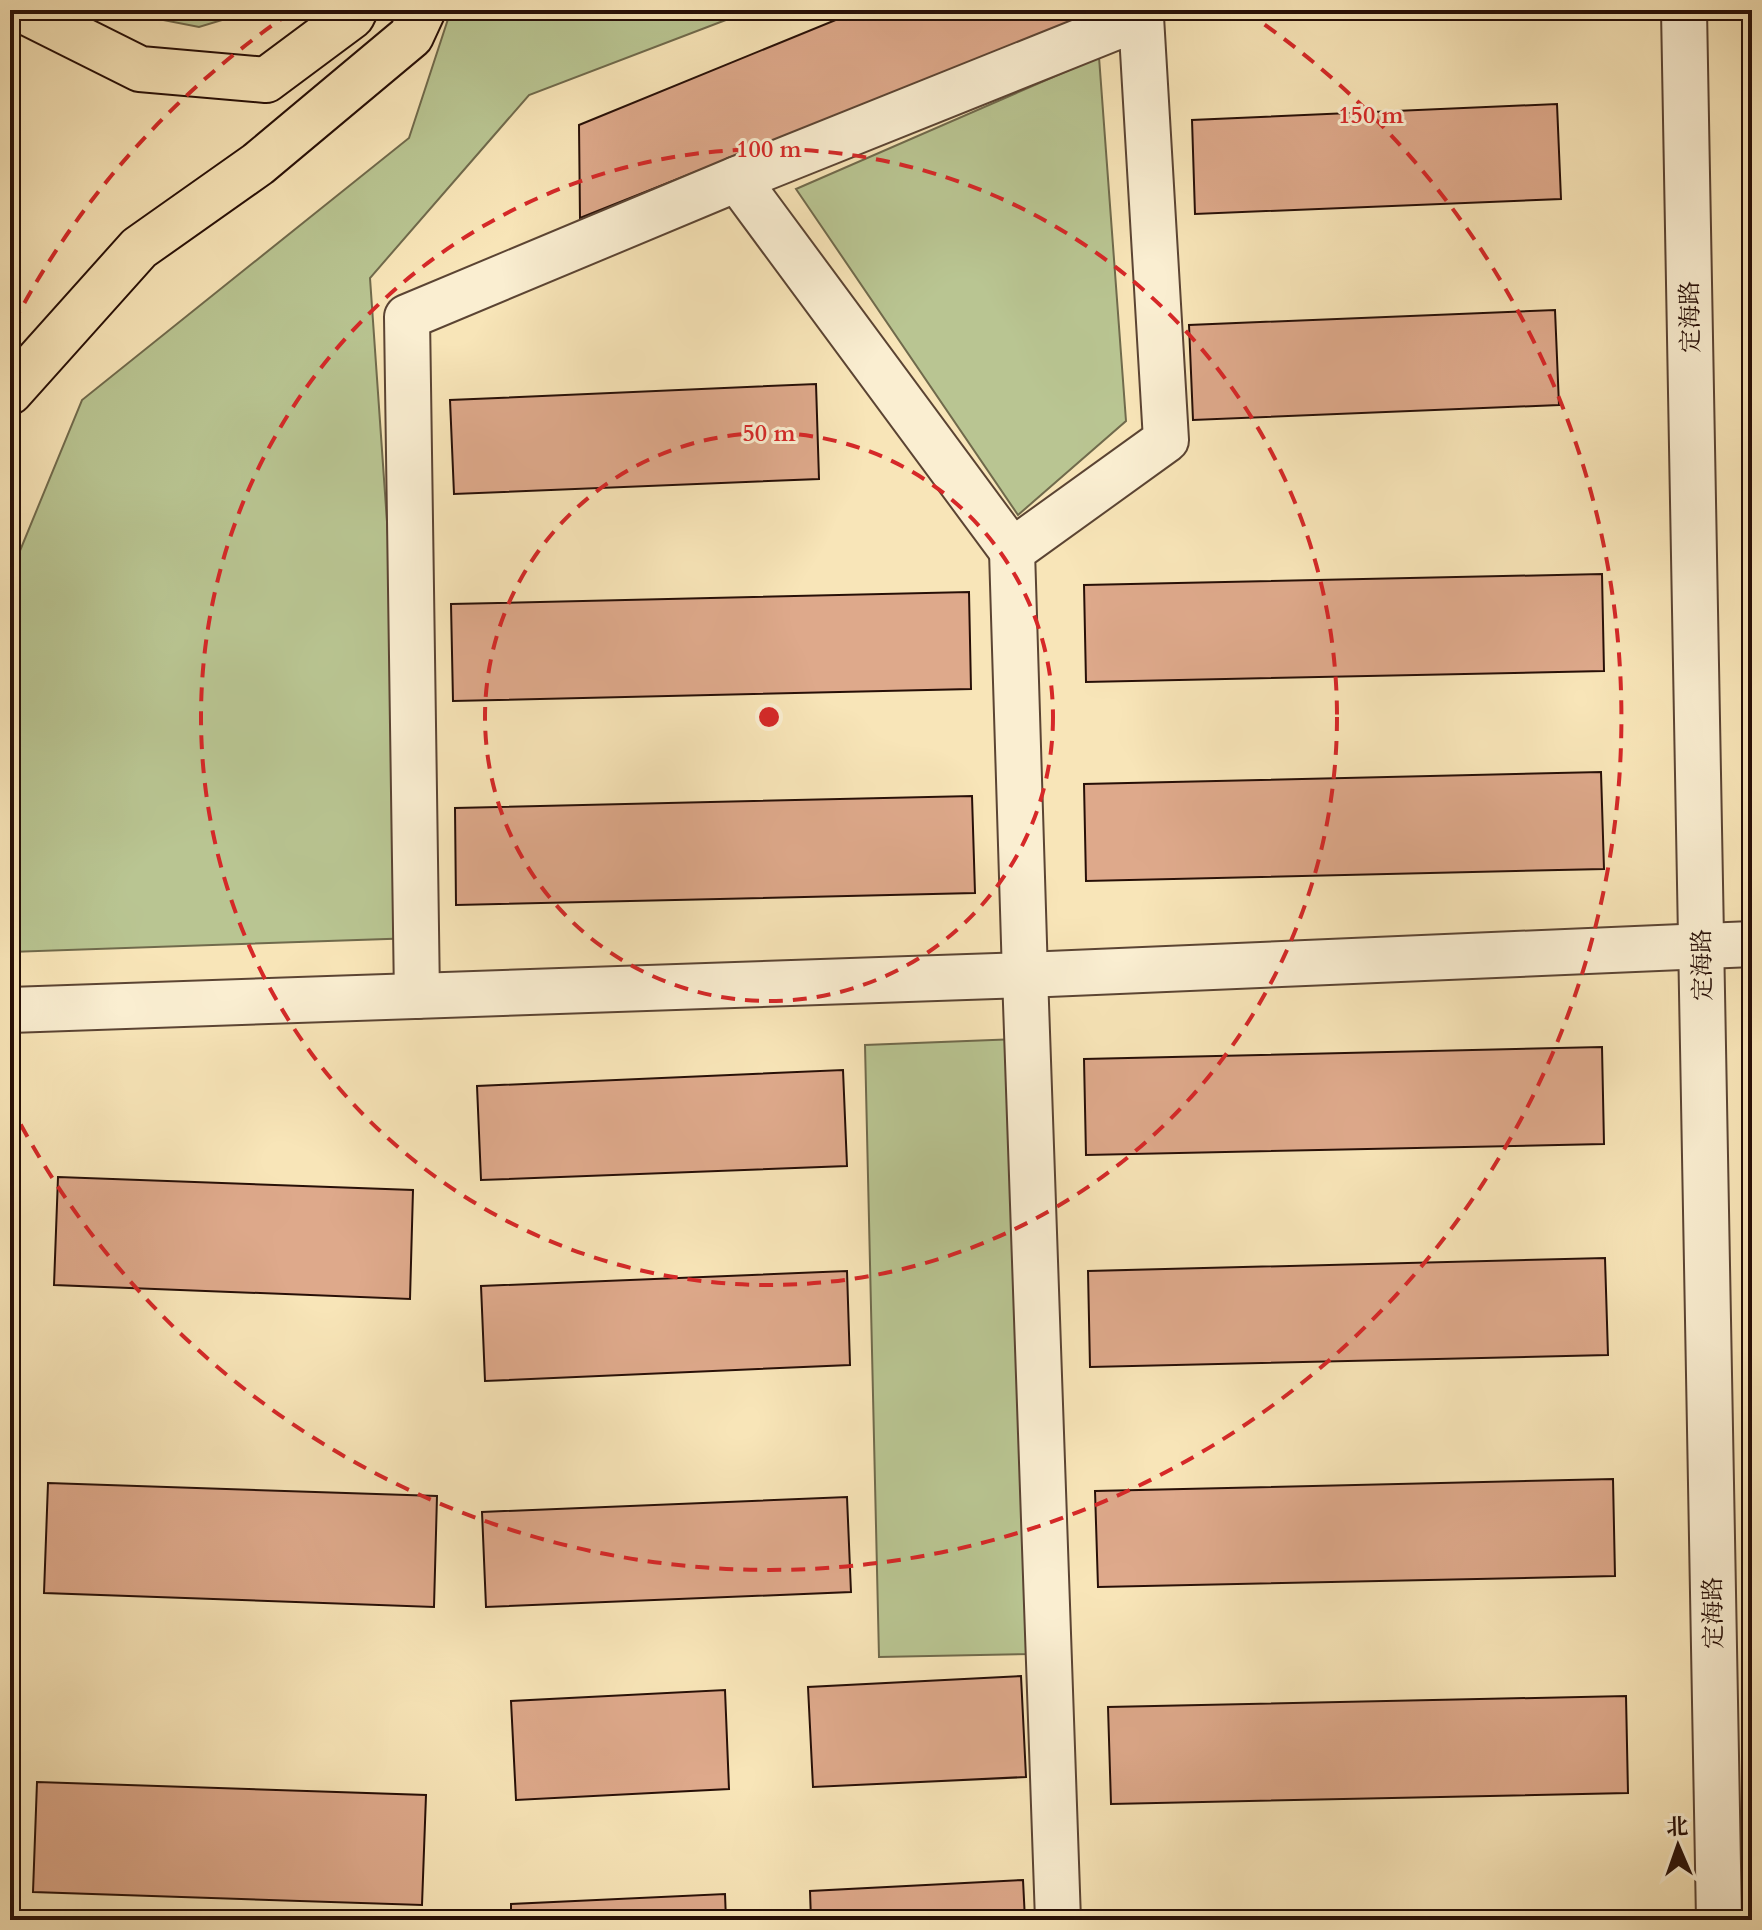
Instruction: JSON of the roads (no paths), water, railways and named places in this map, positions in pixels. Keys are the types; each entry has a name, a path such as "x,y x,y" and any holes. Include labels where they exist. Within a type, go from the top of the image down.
{"main road":[{"path":"22,10 140,69 266,80 352,16 355,10"},
{"path":"10,392 139,248 258,164 411,36 423,10"}],"street":[{"name":"定海路","path":"1684,10 1719,1920"},
{"path":"417,996 407,317 737,179 1141,17 1166,440 1012,551"},
{"path":"737,179 1012,551 1058,1920"},
{"path":"10,1010 1025,975 1752,944"}]}
